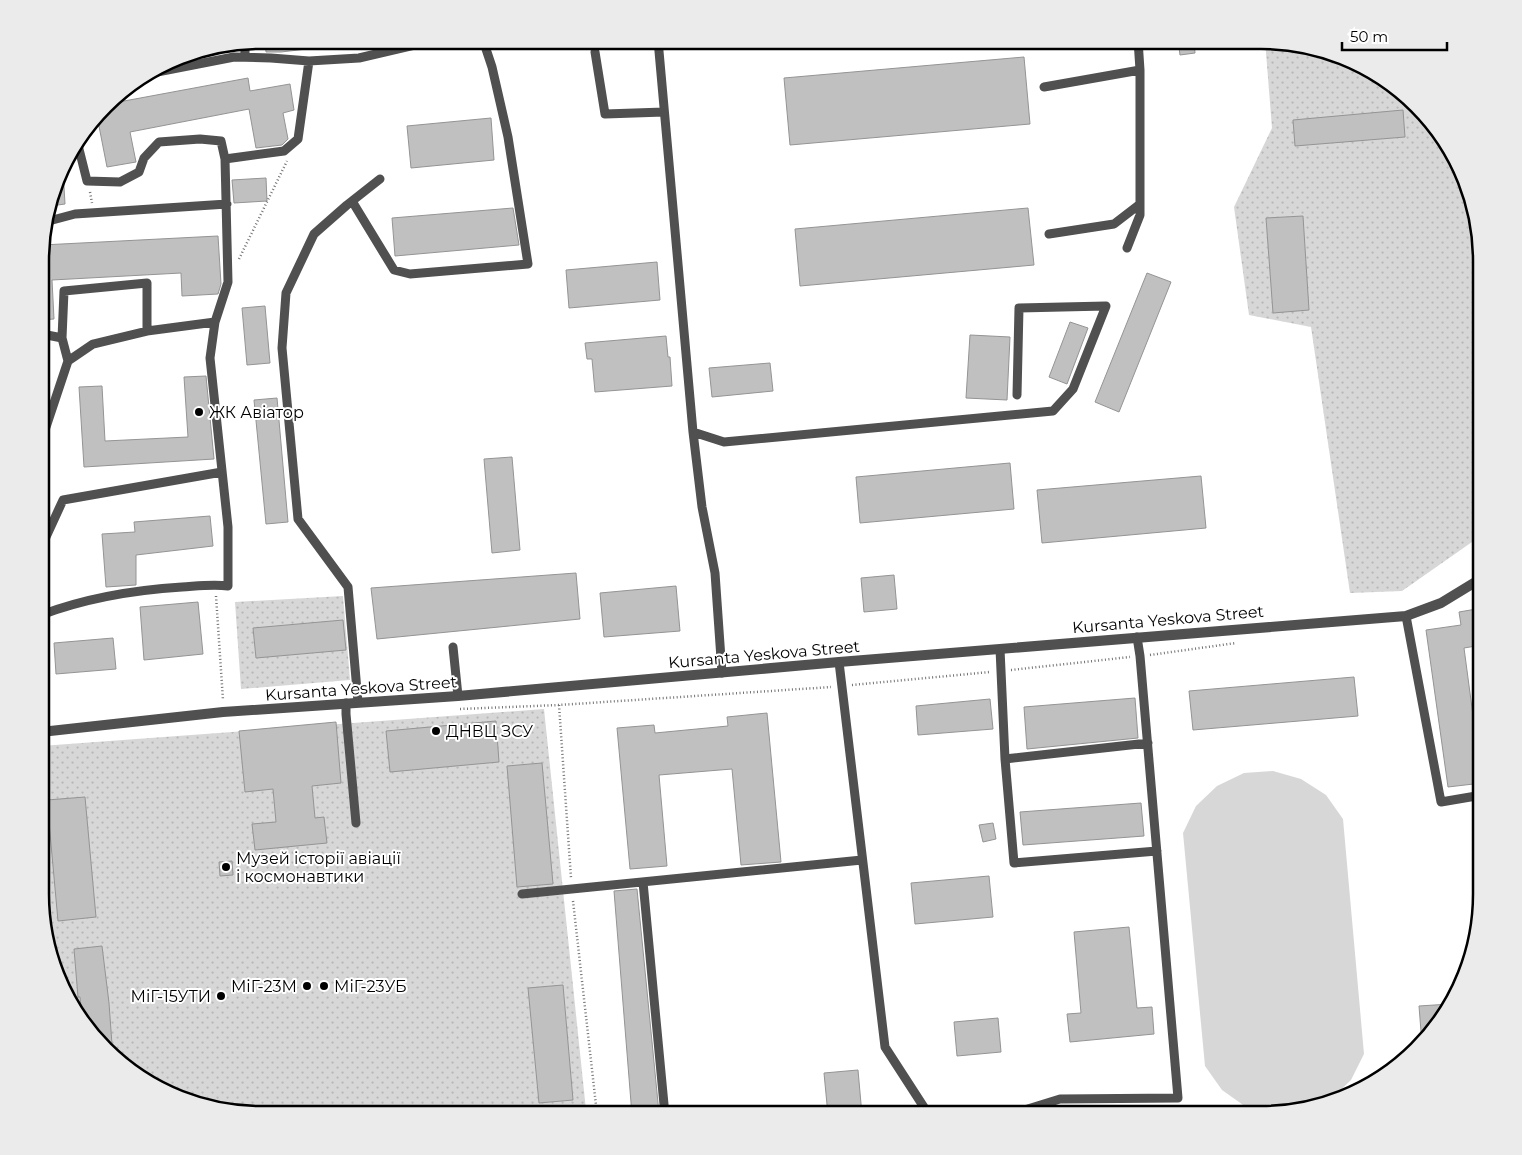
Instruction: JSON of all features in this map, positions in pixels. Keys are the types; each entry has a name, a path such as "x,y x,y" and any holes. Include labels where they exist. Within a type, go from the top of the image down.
{"street":[{"name":"Kursanta Yeskova Street","path":"49,731 223,712 458,696 839,662 1406,616 1441,603 1473,584"}],"lane":[{"path":"245,49 245,57"},
{"path":"170,69 234,57 308,61 359,58 398,49"},
{"path":"352,202 394,270 410,274 528,264 508,137 486,49"},
{"path":"659,49 693,432 702,507 715,572 722,673"},
{"path":"1127,248 1140,215 1139,49"},
{"path":"595,52 605,114 664,112"},
{"path":"226,159 284,151 298,139 308,61"},
{"path":"1044,88 1140,70"},
{"path":"49,613 100,597 165,588 228,586 228,527 210,358 215,322 228,282 226,159 221,141 200,139 159,142 144,158 139,172 120,182 87,181 79,150"},
{"path":"358,702 348,587 298,519 282,348 286,293 314,234 380,179"},
{"path":"53,220 75,214 227,204"},
{"path":"1049,234 1114,224 1140,204"},
{"path":"49,420 68,361 62,338 64,291 147,283 147,331"},
{"path":"693,432 724,442 1053,411 1073,389 1106,306 1019,308 1017,395"},
{"path":"68,361 93,344 147,331 215,322"},
{"path":"49,335 62,338"},
{"path":"49,531 63,500 222,472"},
{"path":"1406,616 1441,802 1473,797"},
{"path":"1037,1106 1060,1099 1178,1098 1148,743 1137,637"},
{"path":"453,647 458,696"},
{"path":"1000,649 1005,759 1014,863 1157,851"},
{"path":"839,662 884,1047 923,1106"},
{"path":"346,703 356,823"},
{"path":"1005,759 1148,743"},
{"path":"522,894 862,860"},
{"path":"643,882 664,1106"}],"path":[{"path":"228,282 298,139"},
{"path":"87,181 94,213"},
{"path":"215,585 223,712"},
{"path":"453,710 559,705 841,686 1140,656"},
{"path":"559,705 572,889 596,1106"}],"shaded area":[{"path":"1266,49 1303,53 1343,65 1368,77 1391,92 1430,131 1457,179 1466,206 1473,246 1473,541 1402,591 1350,593 1311,327 1249,315 1234,207 1272,128"},
{"path":"343,596 350,680 241,689 235,602"},
{"path":"544,709 586,1106 246,1106 192,1095 154,1078 131,1063 101,1034 84,1012 65,976 56,949 49,909 49,745"},
{"path":"1273,771 1301,779 1326,795 1343,819 1364,1054 1351,1080 1339,1092 1303,1102 1276,1106 1245,1106 1222,1090 1205,1066 1183,833 1196,806 1217,786 1244,773"}],"building":[{"path":"266,49 307,49 281,52 266,52"},
{"path":"1179,49 1195,49 1195,53 1180,55"},
{"path":"1024,57 1030,124 790,145 784,78"},
{"path":"248,78 250,91 290,84 294,110 283,113 288,139 282,145 256,148 249,109 130,132 136,162 107,167 99,124 120,102"},
{"path":"1403,110 1405,137 1295,146 1293,120"},
{"path":"491,118 494,160 411,168 407,126"},
{"path":"266,178 267,201 234,203 232,180"},
{"path":"64,182 65,204 56,205"},
{"path":"513,208 519,245 395,256 392,218"},
{"path":"1028,208 1034,265 800,286 795,229"},
{"path":"1303,216 1309,310 1273,313 1266,218"},
{"path":"218,236 221,284 218,294 182,296 181,273 52,280 54,319 49,319 49,245"},
{"path":"657,262 660,300 569,308 566,270"},
{"path":"1147,273 1171,282 1119,412 1095,402"},
{"path":"265,306 270,363 247,365 242,308"},
{"path":"1070,322 1088,328 1067,384 1049,377"},
{"path":"970,335 1010,337 1007,400 966,398"},
{"path":"666,336 672,386 595,392 592,359 587,359 585,343"},
{"path":"770,363 773,391 712,397 709,368"},
{"name":"ЖК Авіатор","path":"206,376 214,459 84,467 79,387 102,386 105,441 188,437 184,377"},
{"path":"277,398 288,522 266,524 254,400"},
{"path":"512,457 520,550 492,553 484,459"},
{"path":"1010,463 1014,509 860,523 856,477"},
{"path":"1201,476 1206,528 1042,543 1037,490"},
{"path":"210,516 213,546 136,555 136,585 106,587 102,534 135,532 134,522"},
{"path":"576,573 580,619 377,639 371,588"},
{"path":"894,575 897,609 864,612 861,578"},
{"path":"676,586 680,631 604,637 600,593"},
{"path":"198,602 203,654 144,660 140,607"},
{"path":"1473,610 1473,646 1464,648 1473,716 1473,784 1448,787 1426,630 1461,625 1459,612"},
{"path":"343,620 346,650 256,658 253,628"},
{"path":"113,638 116,669 56,674 54,643"},
{"path":"1354,677 1358,716 1193,730 1189,691"},
{"path":"1135,698 1138,738 1027,749 1024,707"},
{"path":"990,699 993,729 918,735 916,706"},
{"path":"767,713 781,862 741,865 732,769 659,775 667,866 630,869 617,728 654,725 655,733 728,726 727,717"},
{"path":"496,721 499,762 390,772 386,731"},
{"path":"336,722 341,783 312,786 315,818 324,817 327,843 255,850 252,824 276,822 273,789 245,792 239,731"},
{"path":"542,763 553,884 517,887 507,766"},
{"path":"85,797 96,917 58,921 49,822 49,800"},
{"path":"1141,803 1144,836 1023,845 1020,812"},
{"path":"993,823 996,839 983,842 979,825"},
{"path":"232,861 233,875 220,876 219,862"},
{"path":"989,876 993,917 915,924 911,883"},
{"path":"637,889 658,1106 631,1106 614,891"},
{"path":"1129,927 1137,1008 1152,1007 1154,1034 1070,1042 1067,1014 1081,1013 1074,932"},
{"path":"102,946 112,1045 92,1024 81,1007 80,997 78,997 74,949"},
{"path":"563,985 573,1100 539,1103 528,988"},
{"path":"1442,1004 1421,1034 1419,1006"},
{"path":"998,1018 1001,1052 957,1056 954,1022"},
{"path":"858,1070 861,1106 827,1106 824,1073"}],"place":[{"name":"ЖК Авіатор","path":"199,412"},
{"name":"ДНВЦ ЗСУ","path":"436,731"},
{"name":"Музей історії авіації і космонавтики","path":"226,867"},
{"name":"МіГ-23М","path":"307,986"},
{"name":"МіГ-23УБ","path":"324,986"},
{"name":"МіГ-15УТИ","path":"221,996"}]}
